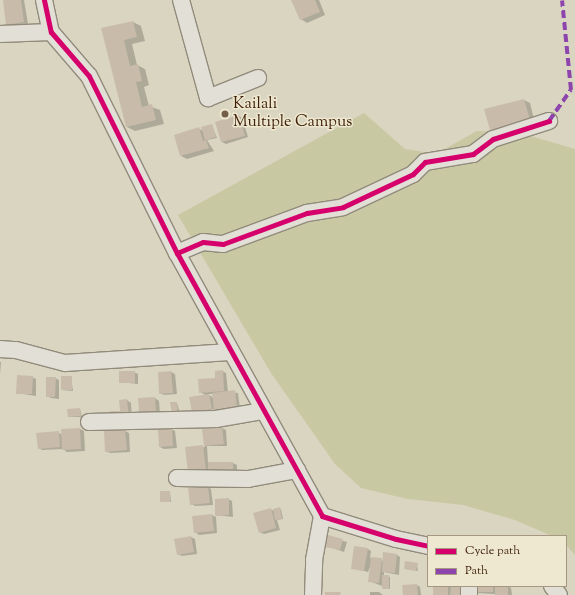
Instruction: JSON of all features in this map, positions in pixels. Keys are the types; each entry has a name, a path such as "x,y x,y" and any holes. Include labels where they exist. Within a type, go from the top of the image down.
{"street":[{"path":"44,0 51,32 89,76 177,253 230,352 322,516 314,560 313,595"},
{"path":"181,0 208,98 258,78"},
{"path":"0,34 51,32"},
{"path":"177,253 203,242 223,244 307,213 343,207 414,174 425,162 473,154 493,139 549,121"},
{"path":"0,349 16,350 65,363 230,352"},
{"path":"89,422 216,419 263,411"},
{"path":"177,478 248,479 297,470"},
{"path":"322,516 396,540 427,546"},
{"path":"553,587 559,595"}],"green space":[{"path":"364,113 405,149 436,154 477,131 520,133 575,149 575,555 567,546 567,535 550,535 515,520 463,505 408,499 361,488 335,464 271,373 178,215"}],"building":[{"path":"3,0 21,0 24,22 6,25"},
{"path":"291,0 315,0 320,12 300,20"},
{"path":"133,21 137,37 124,40 130,66 138,64 142,81 136,82 142,107 152,104 156,120 126,127 101,28"},
{"path":"524,99 530,120 490,130 484,109"},
{"path":"239,115 245,136 221,142 215,122"},
{"path":"212,124 216,137 205,140 201,127"},
{"path":"199,127 203,141 206,140 209,148 180,156 174,135"},
{"path":"223,370 224,391 199,393 198,379 215,378 215,371"},
{"path":"119,371 135,371 135,383 119,383"},
{"path":"171,371 173,393 159,394 158,372"},
{"path":"17,375 33,376 32,394 16,394"},
{"path":"61,376 72,376 72,390 61,390"},
{"path":"46,377 56,377 55,397 46,397"},
{"path":"235,390 237,407 214,410 212,393"},
{"path":"209,394 212,409 192,412 189,397"},
{"path":"155,397 156,412 139,413 138,398"},
{"path":"127,399 129,418 110,419 110,411 120,411 119,400"},
{"path":"170,402 177,402 178,413 172,414"},
{"path":"80,408 81,416 68,417 67,409"},
{"path":"222,427 224,444 204,446 202,429"},
{"path":"80,428 81,449 62,450 61,429"},
{"path":"172,428 173,446 159,447 158,429"},
{"path":"125,430 127,450 105,452 104,431"},
{"path":"59,431 60,447 38,449 36,433"},
{"path":"203,445 206,470 188,472 185,447"},
{"path":"208,462 233,462 233,476 208,476"},
{"path":"208,486 210,503 190,505 188,488"},
{"path":"160,491 170,491 170,502 160,502"},
{"path":"229,498 229,515 215,516 215,499"},
{"path":"280,507 282,519 275,520 273,509"},
{"path":"271,508 276,528 259,533 253,513"},
{"path":"212,514 214,531 194,533 192,516"},
{"path":"328,535 343,539 340,550 325,547"},
{"path":"191,536 194,552 177,555 174,539"},
{"path":"354,546 368,548 364,571 351,569"},
{"path":"383,552 397,554 395,573 382,572"},
{"path":"371,557 382,558 379,583 368,582"},
{"path":"405,561 418,563 416,571 404,569"},
{"path":"382,575 389,575 389,589 382,589"},
{"path":"417,584 418,595 403,595 402,585"},
{"path":"433,587 448,587 448,595 433,595"},
{"path":"451,587 464,587 464,595 450,595"},
{"path":"472,587 493,587 493,592 472,592"},
{"path":"495,587 508,587 508,595 495,595"},
{"path":"325,592 341,592 340,595 325,595"}],"marked path":[{"path":"549,121 571,90 562,0"}],"cycle path":[{"path":"44,0 51,32 89,76 177,253 322,516 396,539 427,546"},
{"path":"177,253 203,242 223,244 307,213 343,207 413,174 425,162 473,154 493,139 549,121"}],"place":[{"name":"Kailali Multiple Campus","path":"225,114"}]}
